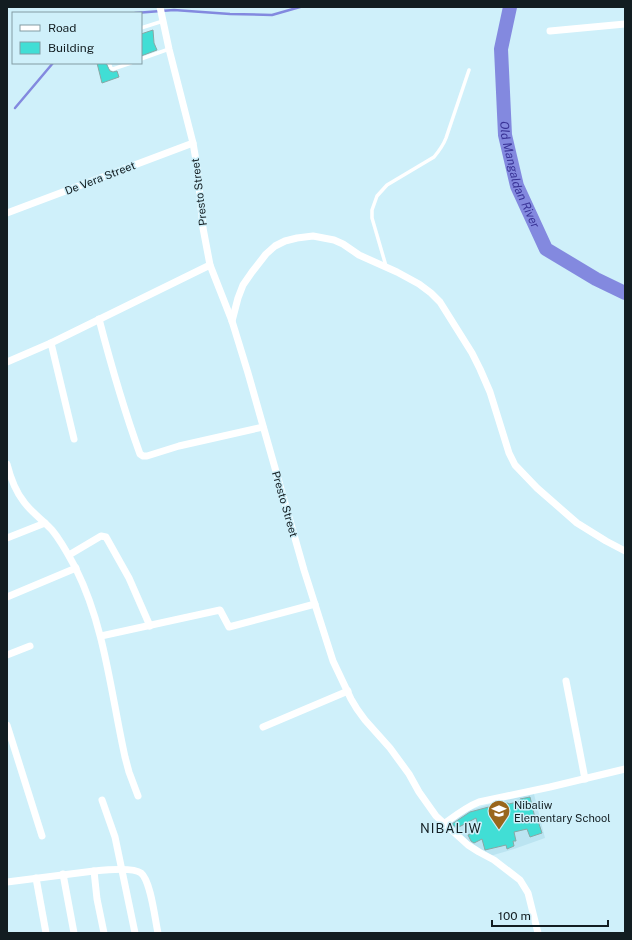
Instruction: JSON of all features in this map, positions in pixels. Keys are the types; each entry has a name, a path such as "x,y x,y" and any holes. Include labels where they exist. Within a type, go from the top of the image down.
{"street":[{"name":"Presto Street","path":"160,7 193,143 197,166 203,228 210,266 232,321 302,563 333,661 357,709 390,748 436,816 468,845 494,860 520,880 528,893 538,933"},
{"path":"550,30 625,24"},
{"name":"De Vera Street","path":"7,213 193,143"},
{"path":"232,321 243,285 266,254 275,246 285,241 297,238 313,236 334,240 343,244 359,255 397,272 419,284 440,302 472,353 490,392 509,453 515,465 537,488 577,523 625,551"},
{"path":"7,362 51,343 210,266"},
{"path":"99,319 123,405 142,456 147,456 179,446 263,428"},
{"path":"51,343 74,438"},
{"path":"7,464 23,502 52,530 69,555 87,593 101,636 125,757 138,796"},
{"path":"7,538 45,523"},
{"path":"69,555 101,536 106,537 129,578 150,626"},
{"path":"7,596 76,568"},
{"path":"101,636 220,610 229,627 315,604"},
{"path":"7,655 30,646"},
{"path":"566,682 585,779"},
{"path":"263,727 348,691"},
{"path":"7,725 42,836"},
{"path":"444,824 465,808 480,802 625,770"},
{"path":"102,800 115,837 135,933"},
{"path":"7,882 94,871 122,869 136,871 141,873 145,878 148,886 158,933"},
{"path":"94,871 97,899 104,933"},
{"path":"62,874 74,933"},
{"path":"36,878 46,933"}],"lane":[{"path":"142,28 163,20"},
{"path":"142,59 169,49"},
{"path":"109,64 113,69 128,64"},
{"path":"386,267 372,218 372,210 377,196 386,185 434,157 439,151 446,138 469,70"}],"shaded area":[{"name":"Nibaliw Elementary School","path":"534,794 545,838 514,849 490,856 474,848 448,823 460,813 498,802"}],"building":[{"path":"153,30 154,43 157,50 142,56 142,34"},
{"path":"97,64 106,64 110,71 117,71 119,77 102,83"},
{"name":"Nibaliw Elementary School","path":"530,797 535,818 537,818 542,833 530,837 527,829 514,832 516,841 513,841 514,846 507,849 506,845 485,850 482,839 474,843 471,841 468,835 479,830 476,818 457,828 452,824 470,812 500,804 509,804 521,801 520,799"}],"waterway":[{"name":"Old Mangaldan River","path":"142,12 174,10 272,15 300,7"},
{"name":"Old Mangaldan River","path":"510,7 501,49 505,135 517,186 546,249 596,279 625,293"},
{"name":"Old Mangaldan River","path":"15,108 52,64"}],"place":[{"name":"Nibaliw Elementary School","path":"499,830"}],"district":[{"name":"NIBALIW","path":"451,828"}]}
